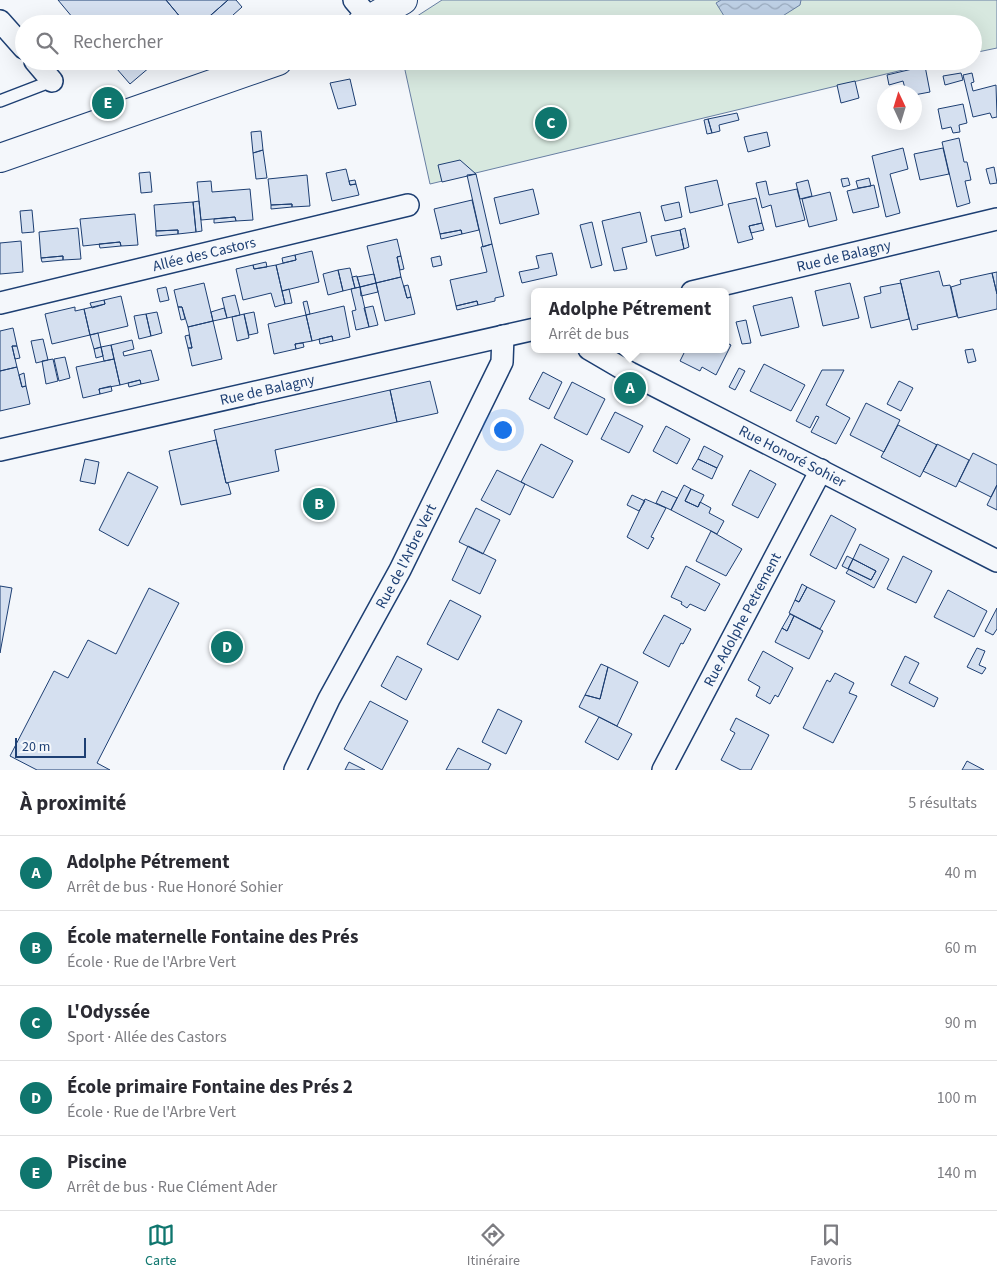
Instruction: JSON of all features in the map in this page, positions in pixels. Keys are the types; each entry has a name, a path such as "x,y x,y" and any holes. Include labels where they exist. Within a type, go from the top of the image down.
{"street":[{"path":"362,14 403,0"},
{"path":"0,21 13,43"},
{"path":"43,70 52,81"},
{"path":"0,158 252,70"},
{"name":"Allée des Castors","path":"0,303 408,205"},
{"name":"Rue de Balagny","path":"709,288 997,219"},
{"name":"Rue de Balagny","path":"0,450 531,330"},
{"name":"Rue de l'Arbre Vert","path":"294,770 329,699 400,570 502,362 503,336"},
{"name":"Rue Honoré Sohier","path":"596,353 630,373 997,561"},
{"name":"Rue Adolphe Petrement","path":"663,770 820,470"}],"lane":[{"path":"0,101 52,81"}],"shaded area":[{"path":"442,0 997,0 997,48 982,51 982,15 419,15"},
{"path":"405,70 903,70 430,184"}],"water":[{"path":"721,0 801,0 800,5 784,15 723,15 716,3"}],"building":[{"path":"58,0 166,0 178,15 70,15"},
{"path":"166,0 228,0 211,15 178,15"},
{"path":"228,0 236,0 242,7 233,15 211,15"},
{"path":"118,70 146,70 130,84"},
{"path":"908,70 926,70 930,92 922,94 922,85 904,85 903,81 889,85 887,75"},
{"path":"961,73 963,80 945,85 943,76"},
{"path":"972,73 974,82 971,83 973,91 996,85 997,117 992,118 990,113 973,117 963,75"},
{"path":"350,79 356,105 338,109 330,83"},
{"path":"855,81 859,98 841,103 837,85"},
{"path":"963,104 967,123 959,125 960,132 953,133 951,127 942,129 938,109"},
{"path":"737,113 739,120 719,125 720,131 712,133 708,119"},
{"path":"708,119 712,133 707,134 704,120"},
{"path":"261,131 263,150 253,153 251,132"},
{"path":"767,132 770,146 748,152 744,137"},
{"path":"959,138 964,162 967,162 971,180 965,181 970,203 957,207 942,142"},
{"path":"903,148 908,169 890,174 900,213 886,217 872,156"},
{"path":"943,148 949,174 920,180 914,154"},
{"path":"263,150 267,178 256,179 253,153"},
{"path":"460,160 476,174 442,182 438,165"},
{"path":"994,167 997,183 990,184 986,169"},
{"path":"346,169 350,185 356,184 359,195 332,201 326,173"},
{"path":"150,172 152,192 141,193 139,173"},
{"path":"476,174 492,244 483,247 467,175"},
{"path":"307,175 310,206 292,207 292,204 271,205 268,179"},
{"path":"848,178 850,185 843,187 841,179"},
{"path":"869,178 871,186 858,188 856,181"},
{"path":"355,180 356,184 350,185 349,181"},
{"path":"717,180 723,205 690,213 685,187"},
{"path":"808,180 812,196 800,199 796,183"},
{"path":"211,181 212,192 250,189 253,220 236,221 235,217 201,220 197,182"},
{"path":"766,181 769,195 797,189 805,220 776,227 771,205 762,208 756,183"},
{"path":"874,185 879,207 853,213 847,191"},
{"path":"533,189 539,214 500,224 494,198"},
{"path":"830,192 837,220 809,227 802,199"},
{"path":"756,198 762,223 749,226 753,239 738,243 728,204"},
{"path":"472,200 479,230 462,234 461,230 440,234 434,209"},
{"path":"199,201 202,231 196,232 193,202"},
{"path":"193,202 196,232 178,234 178,230 156,231 154,205"},
{"path":"679,202 682,217 665,221 661,206"},
{"path":"292,204 292,207 271,209 271,205"},
{"path":"32,210 34,232 22,233 20,211"},
{"path":"640,212 647,242 622,248 627,269 614,271 602,221"},
{"path":"135,214 138,245 121,246 120,242 83,246 80,219"},
{"path":"235,217 236,221 214,223 214,219"},
{"path":"592,222 602,265 591,268 580,225"},
{"path":"762,223 764,230 751,233 749,226"},
{"path":"78,228 81,259 63,260 63,256 41,258 39,232"},
{"path":"685,228 689,247 684,249 680,230"},
{"path":"178,230 178,234 156,236 156,231"},
{"path":"461,230 462,234 441,239 440,234"},
{"path":"680,230 684,249 656,256 651,236"},
{"path":"397,239 401,256 397,257 401,277 376,283 367,246"},
{"path":"21,241 23,272 0,274 0,243"},
{"path":"120,242 121,246 100,248 99,244"},
{"path":"492,244 504,296 495,298 495,301 478,305 477,301 456,306 450,280 487,272 481,247"},
{"path":"312,251 319,282 282,291 276,265 296,260 295,255"},
{"path":"552,253 557,275 522,283 519,272 539,268 536,256"},
{"path":"295,255 296,260 283,263 282,258"},
{"path":"63,256 63,260 42,262 41,258"},
{"path":"401,256 404,269 400,270 397,257"},
{"path":"440,256 442,265 433,267 431,258"},
{"path":"266,262 267,267 254,269 253,265"},
{"path":"253,265 254,269 276,265 285,304 275,307 271,293 243,300 236,269"},
{"path":"350,268 355,288 343,291 338,270"},
{"path":"338,270 343,291 328,295 323,274"},
{"path":"939,271 943,286 950,285 957,316 917,325 918,329 912,330 900,280"},
{"path":"997,272 997,294 992,273"},
{"path":"992,273 997,294 997,309 958,318 951,287 961,284 960,280"},
{"path":"374,274 376,283 360,287 357,277"},
{"path":"357,276 360,287 355,288 352,277"},
{"path":"401,277 407,298 411,297 415,314 385,321 376,283"},
{"path":"204,283 213,321 188,327 182,307 178,307 174,290"},
{"path":"376,283 378,292 361,296 360,287"},
{"path":"850,283 859,318 823,326 815,291"},
{"path":"901,283 909,319 871,328 864,297 881,293 880,287"},
{"path":"408,285 411,297 407,298 404,286"},
{"path":"166,287 169,300 160,302 157,289"},
{"path":"360,287 369,327 356,330 352,311 356,310 351,289"},
{"path":"289,289 292,303 285,304 282,291"},
{"path":"235,295 240,315 227,318 222,298"},
{"path":"121,296 128,326 90,335 84,309 105,304 104,300"},
{"path":"792,297 799,327 761,336 753,306"},
{"path":"104,300 105,304 92,308 90,303"},
{"path":"307,301 310,314 306,315 303,302"},
{"path":"477,301 478,305 457,310 456,306"},
{"path":"344,306 350,337 333,341 332,336 312,341 306,315"},
{"path":"373,306 378,325 369,327 364,308"},
{"path":"75,307 75,311 84,309 90,335 52,344 45,314"},
{"path":"178,307 182,307 185,319 181,320"},
{"path":"224,308 227,318 213,321 211,312"},
{"path":"157,312 162,333 151,336 146,314"},
{"path":"254,312 258,333 249,335 244,314"},
{"path":"146,314 151,336 139,339 134,316"},
{"path":"244,314 249,338 237,341 232,317"},
{"path":"306,315 312,341 295,344 296,349 274,354 268,324"},
{"path":"746,320 751,343 742,344 736,322"},
{"path":"213,321 222,359 192,366 188,348 192,348 188,327"},
{"path":"13,328 17,346 12,346 17,367 0,371 0,331"},
{"path":"98,333 101,347 94,349 90,335"},
{"path":"189,335 192,348 188,348 185,336"},
{"path":"332,336 333,341 320,344 319,339"},
{"path":"43,339 48,360 36,363 31,341"},
{"path":"132,340 134,349 123,352 124,356 151,350 159,380 141,384 140,380 120,385 111,345"},
{"path":"303,343 304,347 296,349 295,344"},
{"path":"111,345 114,359 104,361 101,347"},
{"path":"12,346 17,346 20,358 15,359"},
{"path":"101,347 103,356 96,358 94,349"},
{"path":"973,349 976,361 968,363 965,350"},
{"path":"684,353 727,353 716,375 702,367 700,371 680,361"},
{"path":"65,357 70,378 59,381 54,359"},
{"path":"53,359 58,381 46,384 42,361"},
{"path":"114,359 120,385 99,389 100,394 83,398 76,367"},
{"path":"764,364 805,385 791,411 750,391"},
{"path":"17,367 22,387 26,386 30,404 0,411 0,371"},
{"path":"739,368 745,371 735,390 729,387"},
{"path":"822,370 844,370 826,405 850,418 836,444 811,432 819,417 816,416 810,428 796,421"},
{"path":"543,372 562,382 549,409 529,399"},
{"path":"24,373 26,386 22,387 19,375"},
{"path":"140,380 141,384 129,387 128,383"},
{"path":"430,381 438,413 397,422 390,390"},
{"path":"899,381 913,388 901,411 887,404"},
{"path":"572,382 605,399 587,435 554,418"},
{"path":"111,386 112,391 100,394 99,389"},
{"path":"390,390 397,422 275,450 279,471 226,483 214,430"},
{"path":"866,403 900,420 884,452 850,435"},
{"path":"615,412 643,426 629,453 601,439"},
{"path":"898,425 937,445 920,477 881,457"},
{"path":"666,426 690,439 677,464 653,451"},
{"path":"216,440 226,483 228,483 231,494 181,505 169,451"},
{"path":"541,444 573,461 553,498 521,482"},
{"path":"937,444 969,460 956,487 923,471"},
{"path":"704,446 723,456 717,468 698,459"},
{"path":"973,453 997,465 997,485 991,497 959,481"},
{"path":"85,459 99,462 95,484 80,481"},
{"path":"698,459 717,468 712,479 692,469"},
{"path":"497,470 525,484 510,515 481,500"},
{"path":"750,470 776,484 758,518 732,505"},
{"path":"128,472 158,487 128,546 99,530"},
{"path":"684,485 691,489 685,501 698,507 700,502 711,508 709,513 724,521 717,534 671,510"},
{"path":"997,485 997,510 987,505"},
{"path":"691,489 704,495 698,507 685,501"},
{"path":"662,491 677,498 671,510 656,503"},
{"path":"632,495 645,501 639,511 627,505"},
{"path":"645,499 666,508 651,537 654,538 648,549 627,537"},
{"path":"476,508 500,520 483,554 459,542"},
{"path":"831,515 856,529 836,569 810,555"},
{"path":"711,531 742,549 726,576 696,561"},
{"path":"860,544 889,559 874,588 846,573 849,569 871,580 876,571 853,559"},
{"path":"468,546 496,560 480,594 452,580"},
{"path":"847,556 853,559 848,569 842,566"},
{"path":"903,556 932,571 916,603 887,589"},
{"path":"853,559 876,571 871,580 848,569"},
{"path":"686,566 720,584 705,611 690,604 687,608 681,604 682,602 671,597"},
{"path":"802,584 807,587 799,602 795,600"},
{"path":"0,586 12,588 0,653"},
{"path":"807,587 835,601 820,629 789,613 795,600 799,602"},
{"path":"149,588 179,603 97,763 110,770 37,770 10,756 54,671 68,678 88,640 116,654"},
{"path":"948,590 987,611 974,637 934,617"},
{"path":"450,600 481,616 458,660 427,644"},
{"path":"997,608 997,629 993,635 985,631"},
{"path":"790,614 794,616 787,631 782,628"},
{"path":"664,615 691,629 683,644 681,643 669,667 643,653"},
{"path":"794,616 823,631 809,659 775,642 782,628 787,631"},
{"path":"977,648 985,651 979,665 986,668 982,674 967,667"},
{"path":"763,651 793,668 778,697 775,695 770,704 756,696 760,687 748,680"},
{"path":"397,656 422,669 406,700 381,686"},
{"path":"905,656 919,663 909,683 938,698 934,707 891,685"},
{"path":"601,664 608,667 600,699 585,695"},
{"path":"608,667 638,682 617,726 579,707 585,695 600,699"},
{"path":"835,673 854,683 849,693 857,696 833,743 803,728 827,680 830,682"},
{"path":"370,701 408,721 382,770 344,749"},
{"path":"498,709 522,721 506,754 482,742"},
{"path":"599,717 632,734 618,760 585,742"},
{"path":"736,718 769,735 751,770 741,770 721,760 735,733 730,730"},
{"path":"458,748 491,764 488,770 446,770"},
{"path":"967,761 984,770 962,770"},
{"path":"349,762 365,770 345,770"}],"place":[{"name":"Piscine","path":"108,103"},
{"name":"L'Odyssée","path":"551,123"},
{"name":"Adolphe Pétrement","path":"630,388"},
{"name":"École maternelle Fontaine des Prés","path":"319,504"},
{"name":"École primaire Fontaine des Prés 2","path":"227,647"}]}
